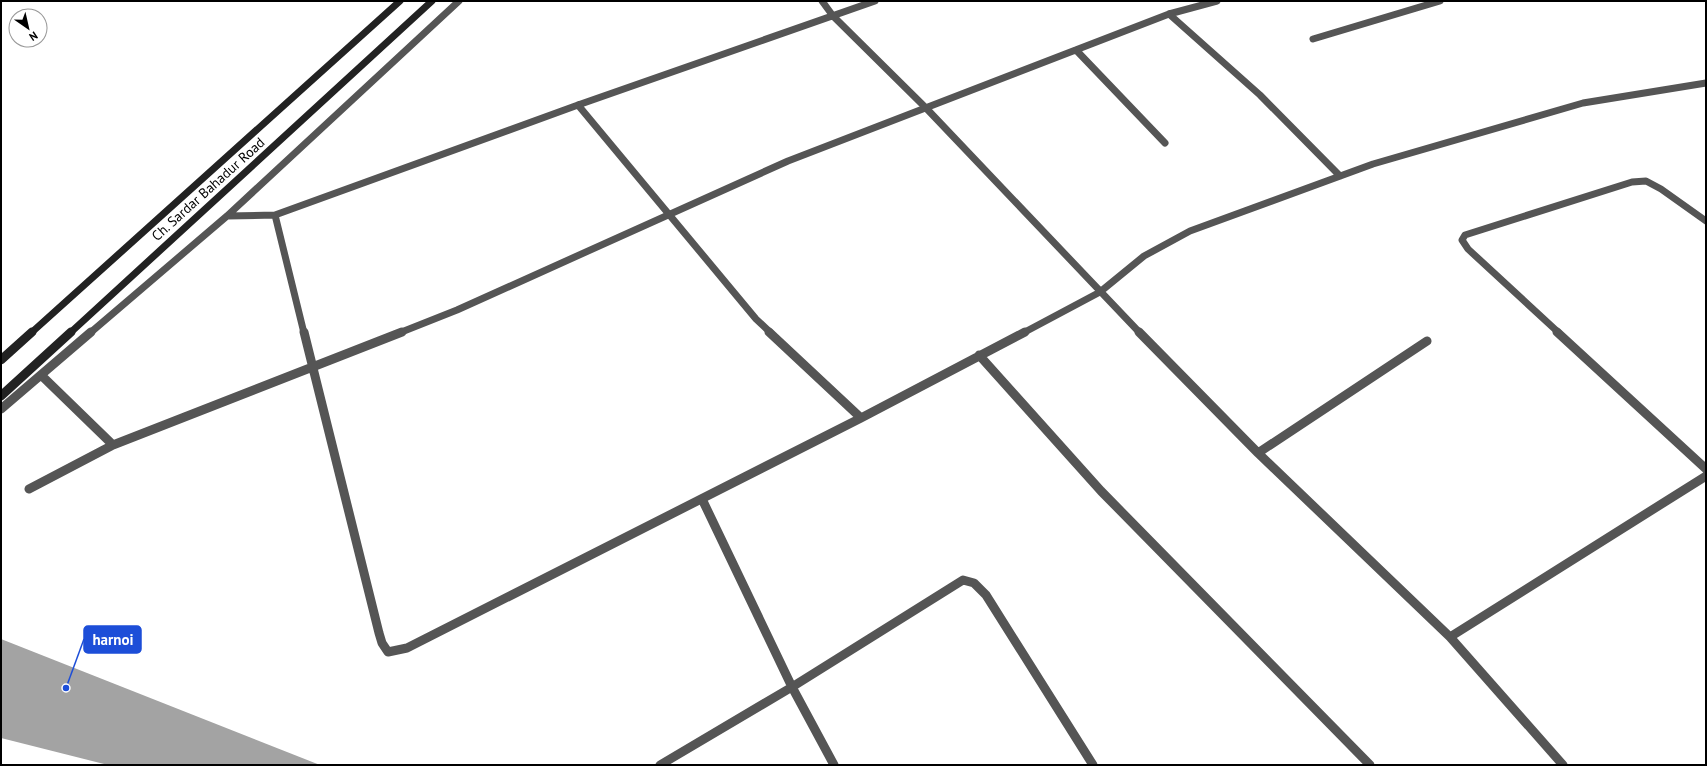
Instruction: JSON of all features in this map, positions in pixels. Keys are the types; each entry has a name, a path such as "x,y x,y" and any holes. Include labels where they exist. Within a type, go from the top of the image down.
{"main road":[{"name":"Ch. Sardar Bahadur Road","path":"1,360 400,1"},
{"name":"Ch. Sardar Bahadur Road","path":"1,396 432,1"}],"street":[{"path":"1,409 42,376 227,216 459,1"},
{"path":"822,1 833,16 926,108 1100,292 1258,453 1450,637 1563,765"},
{"path":"227,216 276,215 578,105 875,1"},
{"path":"29,489 113,445 457,310 788,161 1169,14 1217,1"},
{"path":"1418,1 1424,6"},
{"path":"1313,38 1440,1"},
{"path":"1169,14 1260,95 1340,176"},
{"path":"1076,50 1165,143"},
{"path":"276,215 312,367 379,633 382,643 388,652 407,648 861,418 1100,292 1144,256 1190,231 1373,164 1583,103 1706,83"},
{"path":"578,105 756,319 861,418"},
{"path":"1706,221 1661,189 1646,181 1632,182 1465,235 1462,240 1468,249 1706,469"},
{"path":"1258,453 1427,341"},
{"path":"979,355 1101,491 1370,765"},
{"path":"42,376 113,445"},
{"path":"1450,637 1706,476"},
{"path":"702,499 792,687 834,765"},
{"path":"660,765 792,687 963,580 974,583 986,595 1093,765"}],"shaded area":[{"path":"1,639 320,765 108,765 1,738"}],"place":[{"name":"harnoi","path":"66,688"}]}
